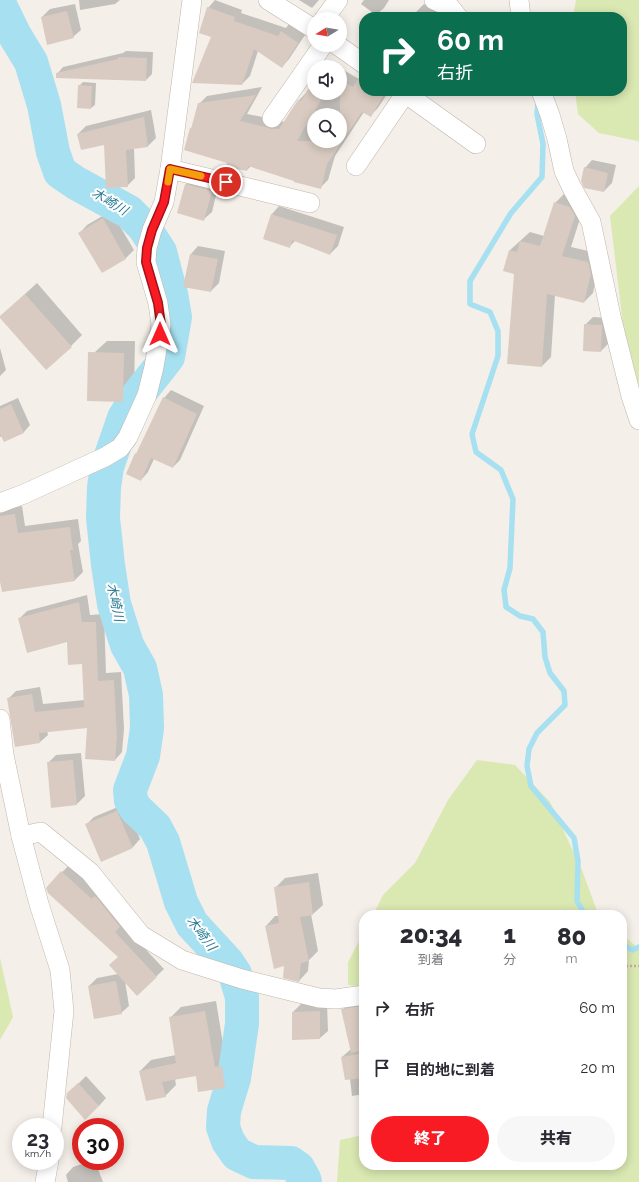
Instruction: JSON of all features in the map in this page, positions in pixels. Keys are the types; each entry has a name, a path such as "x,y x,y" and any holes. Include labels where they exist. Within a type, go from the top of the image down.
{"street":[{"path":"0,503 24,494 113,453 128,437 147,395 154,367 161,325 158,303 146,262 147,248 152,230 164,202 170,169 192,0"},
{"path":"268,0 307,25"},
{"path":"329,12 338,0"},
{"path":"434,0 450,7 454,12"},
{"path":"519,0 520,12"},
{"path":"272,118 318,52"},
{"path":"347,52 359,60"},
{"path":"356,166 402,96"},
{"path":"410,96 476,144"},
{"path":"543,96 555,133 564,171 591,222 611,316 631,396 639,420"},
{"path":"170,169 310,203"},
{"path":"0,719 4,755 21,836 39,904 60,970 64,1011 53,1118"},
{"path":"21,836 41,832 90,872 141,934 182,960 233,976 319,998 336,999 359,996"},
{"path":"45,1182 47,1170"}],"path":[{"path":"627,966 639,966"}],"green space":[{"path":"576,0 639,0 639,143 638,141 599,133 578,114 576,96 627,96 627,12 574,12"},
{"path":"639,186 639,387 623,324 610,216"},
{"path":"477,760 515,765 550,802 582,870 597,910 376,910 383,895 415,863 448,800"},
{"path":"627,938 639,949 639,1182 337,1182 340,1140 359,1136 359,1170 627,1170"},
{"path":"359,941 359,986 348,985 348,962"},
{"path":"0,958 13,1017 0,1040"}],"building":[{"path":"207,7 235,17 234,21 278,36 281,31 298,43 282,68 254,49 242,85 192,83 211,37 199,33"},
{"path":"67,11 74,38 47,45 41,17"},
{"path":"118,57 147,58 146,81 56,78 56,73 118,59"},
{"path":"359,77 359,96 383,96 371,117 362,112 347,134 347,108 340,108 340,100 347,100 347,84 353,87"},
{"path":"78,85 92,86 91,109 77,108"},
{"path":"307,91 307,100 321,100 316,108 307,108 307,124 297,141 307,141 307,148 338,148 327,164 321,189 294,182 248,166 247,171 226,167 227,163 184,150 198,103 256,95 240,121 271,129 279,129 298,100 301,101"},
{"path":"144,117 148,147 126,150 128,187 106,188 104,145 81,150 77,134"},
{"path":"584,167 608,173 604,192 584,188 581,181"},
{"path":"185,184 212,191 204,221 177,213"},
{"path":"554,202 570,207 575,216 562,256 588,262 591,274 584,303 547,294 542,367 507,364 514,274 503,271 509,250 517,252 520,241 540,246"},
{"path":"271,214 337,235 330,255 292,240 290,248 263,239"},
{"path":"103,218 126,259 102,273 78,233"},
{"path":"190,254 218,259 211,292 183,287"},
{"path":"25,294 72,347 46,370 0,318 0,316"},
{"path":"584,324 602,325 601,352 583,351"},
{"path":"88,352 124,353 123,402 87,401"},
{"path":"163,397 197,414 173,468 151,458 141,481 126,474"},
{"path":"11,404 24,433 4,442 0,434 0,409"},
{"path":"15,514 18,533 70,527 73,550 70,550 75,581 2,592 0,582 0,516"},
{"path":"79,602 82,622 96,622 98,681 114,680 117,737 115,761 85,759 87,728 39,733 40,743 15,747 7,698 32,694 35,712 84,707 82,664 68,665 67,642 27,653 18,618"},
{"path":"73,760 77,805 51,808 47,762"},
{"path":"117,811 133,848 101,862 85,824"},
{"path":"61,871 92,899 94,896 97,898 120,927 115,932 157,977 137,996 109,965 118,957 48,893 46,888"},
{"path":"309,882 313,915 300,917 309,961 301,963 299,982 283,978 284,966 274,969 265,926 279,923 274,887"},
{"path":"116,981 122,1014 94,1019 88,986"},
{"path":"359,1007 359,1051 351,1053 341,1009"},
{"path":"205,1011 215,1067 222,1066 225,1088 198,1092 196,1076 162,1082 166,1097 146,1101 139,1071 176,1063 169,1017"},
{"path":"320,1011 320,1039 292,1040 292,1012"},
{"path":"359,1054 359,1078 345,1080 341,1057"},
{"path":"78,1083 99,1106 87,1118 83,1118 66,1098 67,1093"}],"waterway":[{"name":"木崎川","path":"0,5 14,34 31,62 44,105 53,152 60,172 76,183 129,212 144,227 160,252 171,294 175,317 168,357 138,395 124,418 107,467 104,487 103,518 114,604 127,645 140,668 146,695 147,728 143,756 130,790 131,801 136,809 155,827 163,842 181,902 192,924 227,962 235,974 242,997 242,1024 234,1078 224,1111 223,1127 228,1141 237,1154 254,1162 291,1163 298,1168 305,1182"},
{"path":"538,102 537,114 543,144 542,177 511,213 470,281 470,304 490,312 498,331 498,356 472,434 476,452 501,470 513,499 510,568 504,590 506,607 520,616 533,619 543,632 545,657 550,673 564,691 565,705 537,733 529,749 527,766 531,786 574,838 578,861 577,901 582,910"},
{"path":"627,947 632,950 639,947"}],"slow traffic":[{"path":"168,182 170,169 201,176"}],"route":[{"path":"160,334 161,325 158,303 146,262 147,248 152,230 164,202 170,169 226,182"}]}
